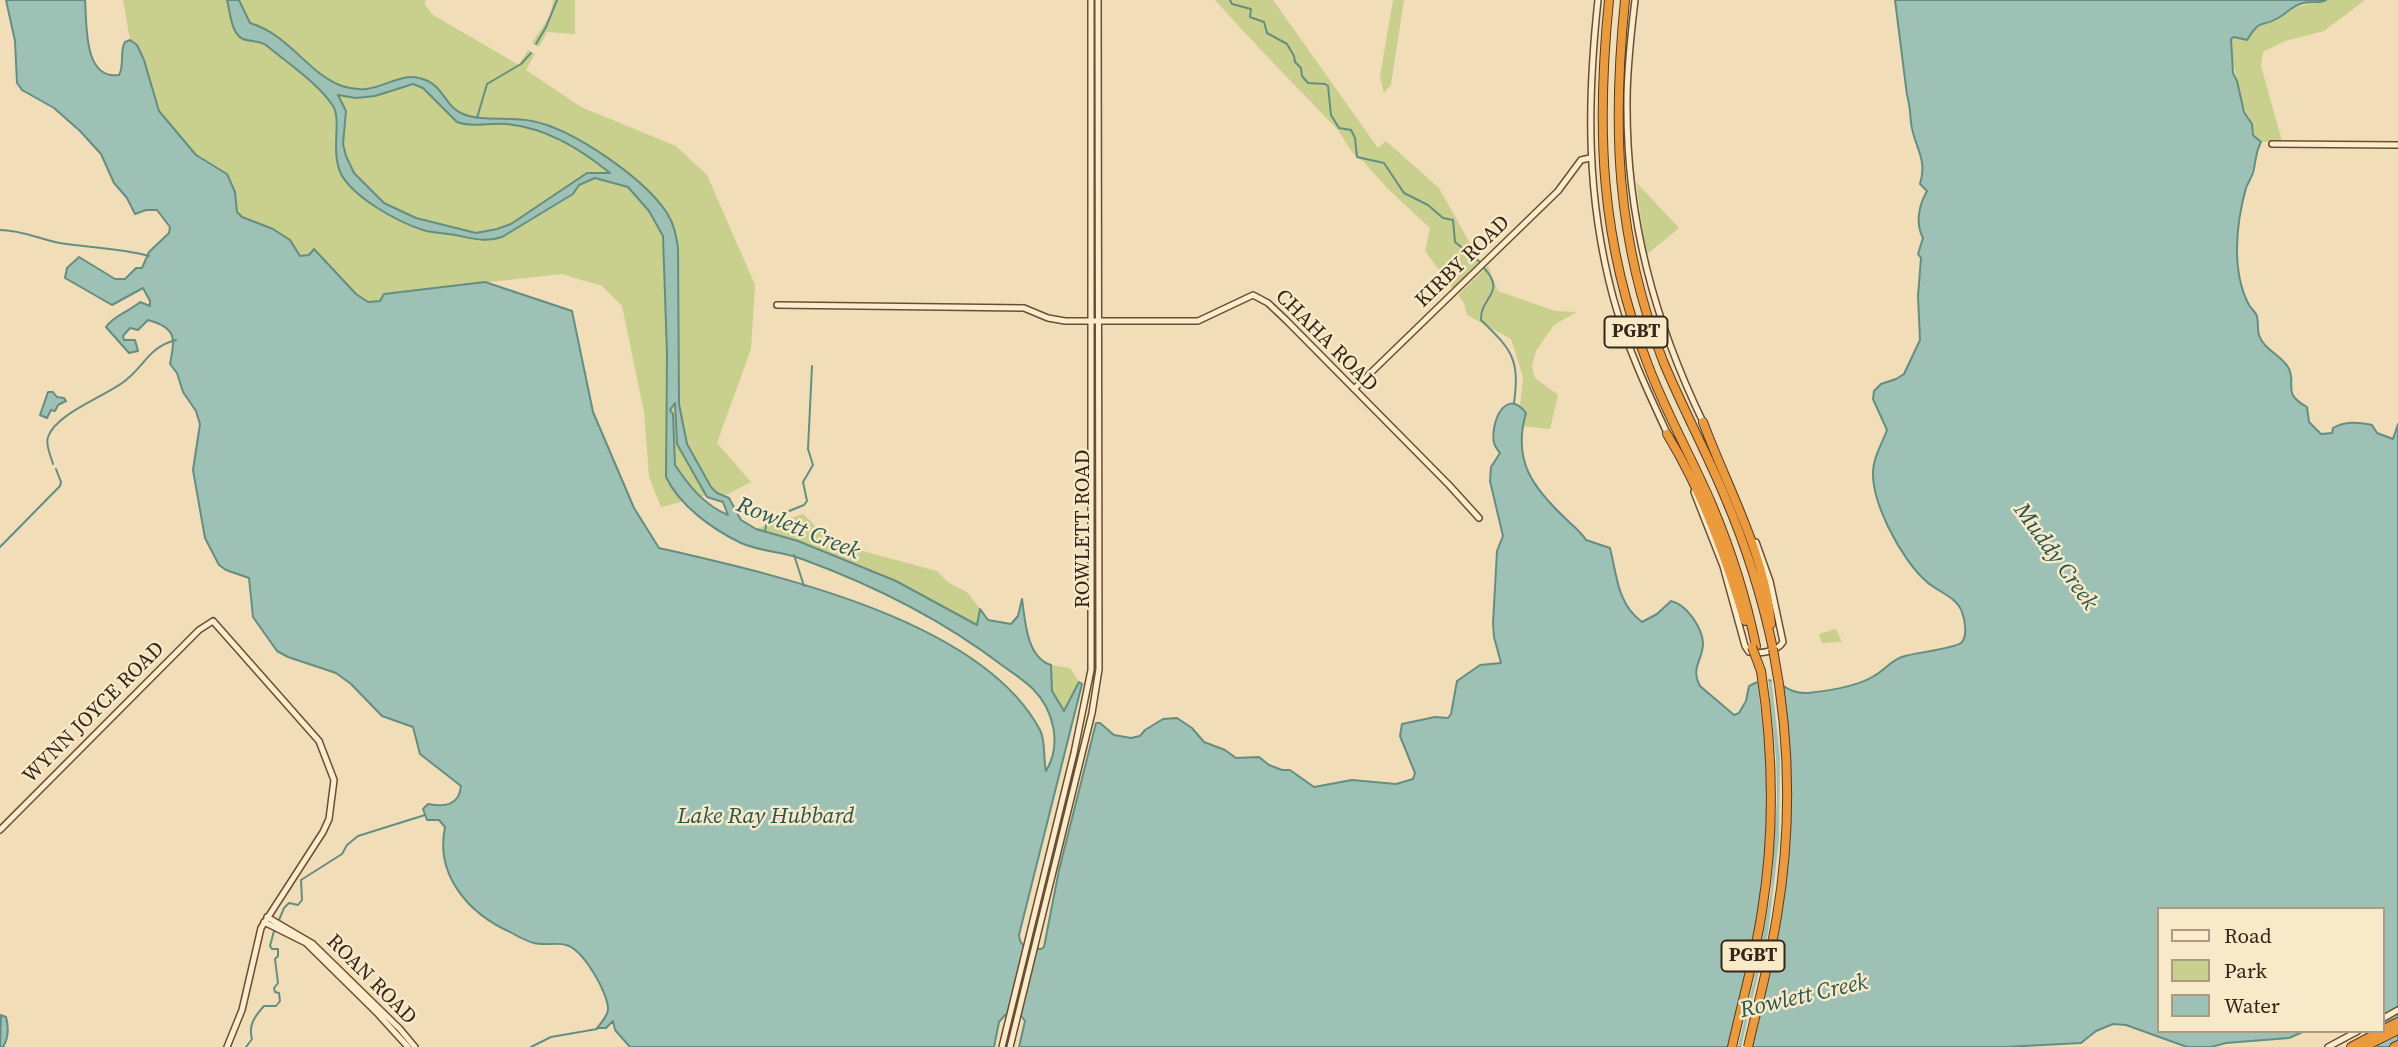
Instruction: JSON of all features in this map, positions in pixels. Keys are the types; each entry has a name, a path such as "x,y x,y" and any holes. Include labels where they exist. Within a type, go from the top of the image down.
{"highway":[{"name":"PGBT","path":"1609,0 1602,80 1601,132 1606,194 1618,266 1634,327 1648,366 1727,542 1740,582 1760,671 1771,768 1769,851 1759,931 1731,1047"},
{"name":"PGBT","path":"1625,0 1618,74 1617,136 1622,199 1635,271 1667,370 1738,527 1758,586 1772,645 1782,712 1786,753 1785,847 1775,929 1748,1047"},
{"path":"1703,422 1753,550 1770,608 1772,645"},
{"path":"1667,434 1693,478 1704,503 1754,647"},
{"path":"2351,1047 2398,1030"}],"main road":[{"name":"ROWLETT ROAD","path":"1010,1047 1014,1015 1091,670 1091,0"},
{"name":"ROWLETT ROAD","path":"1030,948 1098,685 1098,0"},
{"path":"1598,0 1590,85 1590,158 1596,212 1612,295 1641,378 1693,490 1723,566 1747,650 1754,653 1777,649 1783,642 1770,581 1738,496 1674,361 1639,235 1627,120 1628,68 1635,0"},
{"path":"2272,144 2398,145"},
{"name":"KIRBY ROAD","path":"1354,389 1558,191 1581,160 1590,158"},
{"path":"1090,251 1093,274 1097,276"},
{"name":"CHAHA ROAD","path":"777,305 1024,308 1056,319 1090,322 1200,320 1253,295 1268,303 1479,518"},
{"name":"WYNN JOYCE ROAD","path":"0,830 211,621 319,741 334,780 329,819 323,832 265,920"},
{"path":"227,1047 242,1010 265,920"},
{"name":"ROAN ROAD","path":"265,920 306,943 408,1047"},
{"name":"ROAN ROAD","path":"265,920 313,944 415,1047"},
{"name":"ROWLETT ROAD","path":"1002,1047 1014,1015"},
{"path":"2328,1047 2354,1033"}],"green space":[{"path":"123,0 425,0 425,5 433,15 519,65 528,50 535,54 526,70 581,107 676,146 707,175 755,285 751,349 717,443 751,482 726,495 716,493 661,507 649,477 644,412 622,306 602,286 562,274 384,294 380,301 369,302 356,294 314,249 309,255 300,256 273,229 242,217 237,212 235,192 220,168 196,155 159,111 144,60 137,46 130,40"},
{"path":"553,0 575,0 575,34 547,32 539,47 532,43 551,14"},
{"path":"1215,0 1273,0 1378,148 1386,141 1439,188 1480,261 1453,289 1425,251 1430,228 1355,155 1336,128"},
{"path":"1393,0 1404,0 1391,85 1384,93 1380,77"},
{"path":"2326,0 2365,0 2324,31 2285,41 2263,52 2261,66 2282,141 2262,142 2254,134 2253,124 2243,107 2231,52 2231,39 2234,37 2246,41 2260,26 2297,7"},
{"path":"1636,182 1679,228 1646,255"},
{"path":"1488,266 1498,291 1555,311 1577,312 1554,325 1536,351 1532,366 1535,378 1558,395 1550,429 1522,426 1526,414 1520,406 1523,377 1511,339 1467,315 1464,303 1458,295"},
{"path":"803,514 824,534 859,550 937,571 949,583 967,592 980,609 977,625 896,581 798,541 756,529"},
{"path":"1836,629 1842,642 1822,643 1819,634"},
{"path":"1051,665 1070,668 1079,682 1065,711 1052,691"}],"water":[{"name":"Lake Ray Hubbard","path":"6,0 85,0 89,48 99,69 107,74 119,75 125,42 130,40 137,45 159,111 196,155 227,174 235,192 237,212 290,240 300,256 309,255 314,249 356,294 368,302 380,301 384,294 485,282 572,311 593,412 634,508 659,548 814,588 870,607 923,630 971,658 1011,691 1040,730 1046,771 1054,750 1051,717 1040,697 1022,680 932,619 881,592 802,559 749,546 730,537 698,516 672,488 666,477 667,354 663,236 649,211 628,187 595,178 579,185 573,194 502,237 490,240 431,232 401,221 366,200 347,183 341,174 336,155 336,120 333,106 311,82 266,45 239,36 233,27 227,0 239,0 250,23 276,36 319,73 342,86 365,89 401,78 419,78 434,85 457,111 463,114 479,118 532,121 567,134 587,144 642,185 667,213 675,234 678,248 679,404 687,444 711,487 729,498 741,520 756,529 798,541 896,581 977,625 980,609 988,620 1011,624 1018,616 1022,599 1028,636 1036,654 1051,665 1052,691 1064,711 1079,682 1082,684 1019,935 1023,945 1041,949 1044,947 1059,870 1096,723 1100,723 1114,735 1131,738 1140,736 1163,719 1177,718 1192,728 1204,742 1225,750 1236,758 1259,757 1269,765 1290,770 1314,787 1352,780 1396,784 1413,779 1415,773 1400,736 1402,724 1435,717 1448,718 1457,681 1480,665 1501,663 1493,623 1497,551 1503,536 1490,481 1491,467 1500,453 1494,443 1494,426 1501,411 1512,404 1526,413 1522,445 1524,460 1535,485 1586,540 1610,548 1623,598 1627,607 1642,622 1657,614 1671,601 1687,611 1702,637 1696,674 1700,686 1734,715 1739,713 1746,701 1749,686 1759,682 1774,681 1799,693 1833,689 1867,680 1901,657 1961,643 1965,637 1965,628 1960,607 1927,582 1907,559 1888,528 1873,478 1875,460 1887,430 1873,399 1874,391 1881,384 1904,374 1920,340 1918,296 1921,258 1918,254 1923,238 1919,220 1920,208 1927,191 1920,184 1922,167 1911,123 1895,0 2326,0 2296,6 2272,21 2259,25 2247,40 2234,37 2231,39 2233,73 2244,112 2252,124 2253,135 2261,142 2243,202 2238,232 2238,263 2243,292 2257,316 2261,340 2288,367 2292,392 2299,402 2307,407 2309,422 2321,434 2332,433 2333,428 2347,423 2372,425 2377,433 2393,439 2398,424 2398,1047 2378,1047 2372,1033 2384,1033 2384,907 2156,907 2156,1033 2300,1033 2289,1038 2226,1043 2211,1047 2187,1047 2126,1025 2113,1024 2096,1031 2081,1043 2005,1047 1019,1047 1025,1021 1022,1017 1005,1015 999,1022 994,1047 630,1047 615,1030 613,1021 606,1028 597,1028 608,1010 607,1003 594,973 573,948 558,944 538,944 519,937 481,914 458,890 445,861 445,827 439,820 427,820 423,809 428,804 450,804 457,798 461,786 420,754 413,727 382,716 351,684 336,673 277,651 253,617 249,578 219,565 205,538 193,470 200,424 196,411 183,392 177,373 170,364 172,335 164,327 148,320 138,330 130,328 123,336 124,340 135,340 138,351 129,353 106,327 140,302 150,306 143,288 112,305 65,278 67,268 79,257 115,279 125,279 136,268 142,268 149,252 169,233 170,227 157,210 135,214 127,198 114,183 101,154 54,108 22,90 17,83 15,41","holes":["413,84 423,88 457,122 469,125 507,124 535,130 574,148 610,173 587,173 511,224 497,229 476,233 416,218 384,203 354,173 343,144 346,111 338,95 356,98 375,96","675,403 677,444 707,497 723,502 728,515 698,494 675,465 673,414 670,410"]},
{"path":"48,392 53,392 66,401 58,405 55,411 51,410 47,418 40,415"},
{"path":"1,1015 6,1017 8,1029 3,1047 0,1047"}],"pier":[{"path":"1768,676 1777,798 1771,891 1758,963 1738,1047 1728,1047 1756,931 1762,890 1767,829 1767,768 1757,678"},
{"path":"1771,676 1781,681 1789,841 1751,1047 1741,1047 1768,933 1779,840 1780,757"}],"waterway":[{"path":"536,44 557,0"},
{"path":"1230,0 1232,4 1251,9 1250,17 1264,22 1267,33 1287,44 1308,83 1328,86 1331,115 1339,128 1351,130 1355,138 1357,157 1384,163 1404,193 1428,205 1443,218 1453,220 1455,242 1481,263"},
{"path":"477,118 487,84 521,64 531,53"},
{"path":"0,230 60,243 149,256"},
{"path":"1484,268 1490,276 1493,289 1484,306 1481,320 1500,339 1511,356 1516,376 1514,403"},
{"path":"53,464 47,440 53,428 71,413 118,386 160,347 176,340"},
{"name":"Rowlett Creek","path":"765,531 767,520 804,505 807,501 803,482 813,465 808,449 812,366"},
{"path":"0,547 60,486 56,469"},
{"path":"794,555 804,586"},
{"path":"279,920 289,903 298,905 302,900 301,880 342,854 347,845 358,836 425,815"},
{"path":"246,1047 252,1039 252,1025 258,1013 264,1006 276,1006 280,1001 279,993 275,992 274,988 278,983 275,959 278,949 272,949 270,946 274,931"},
{"path":"531,1047 551,1037 597,1029"}],"water label":[{"name":"Muddy Creek","path":"2055,557"}]}
